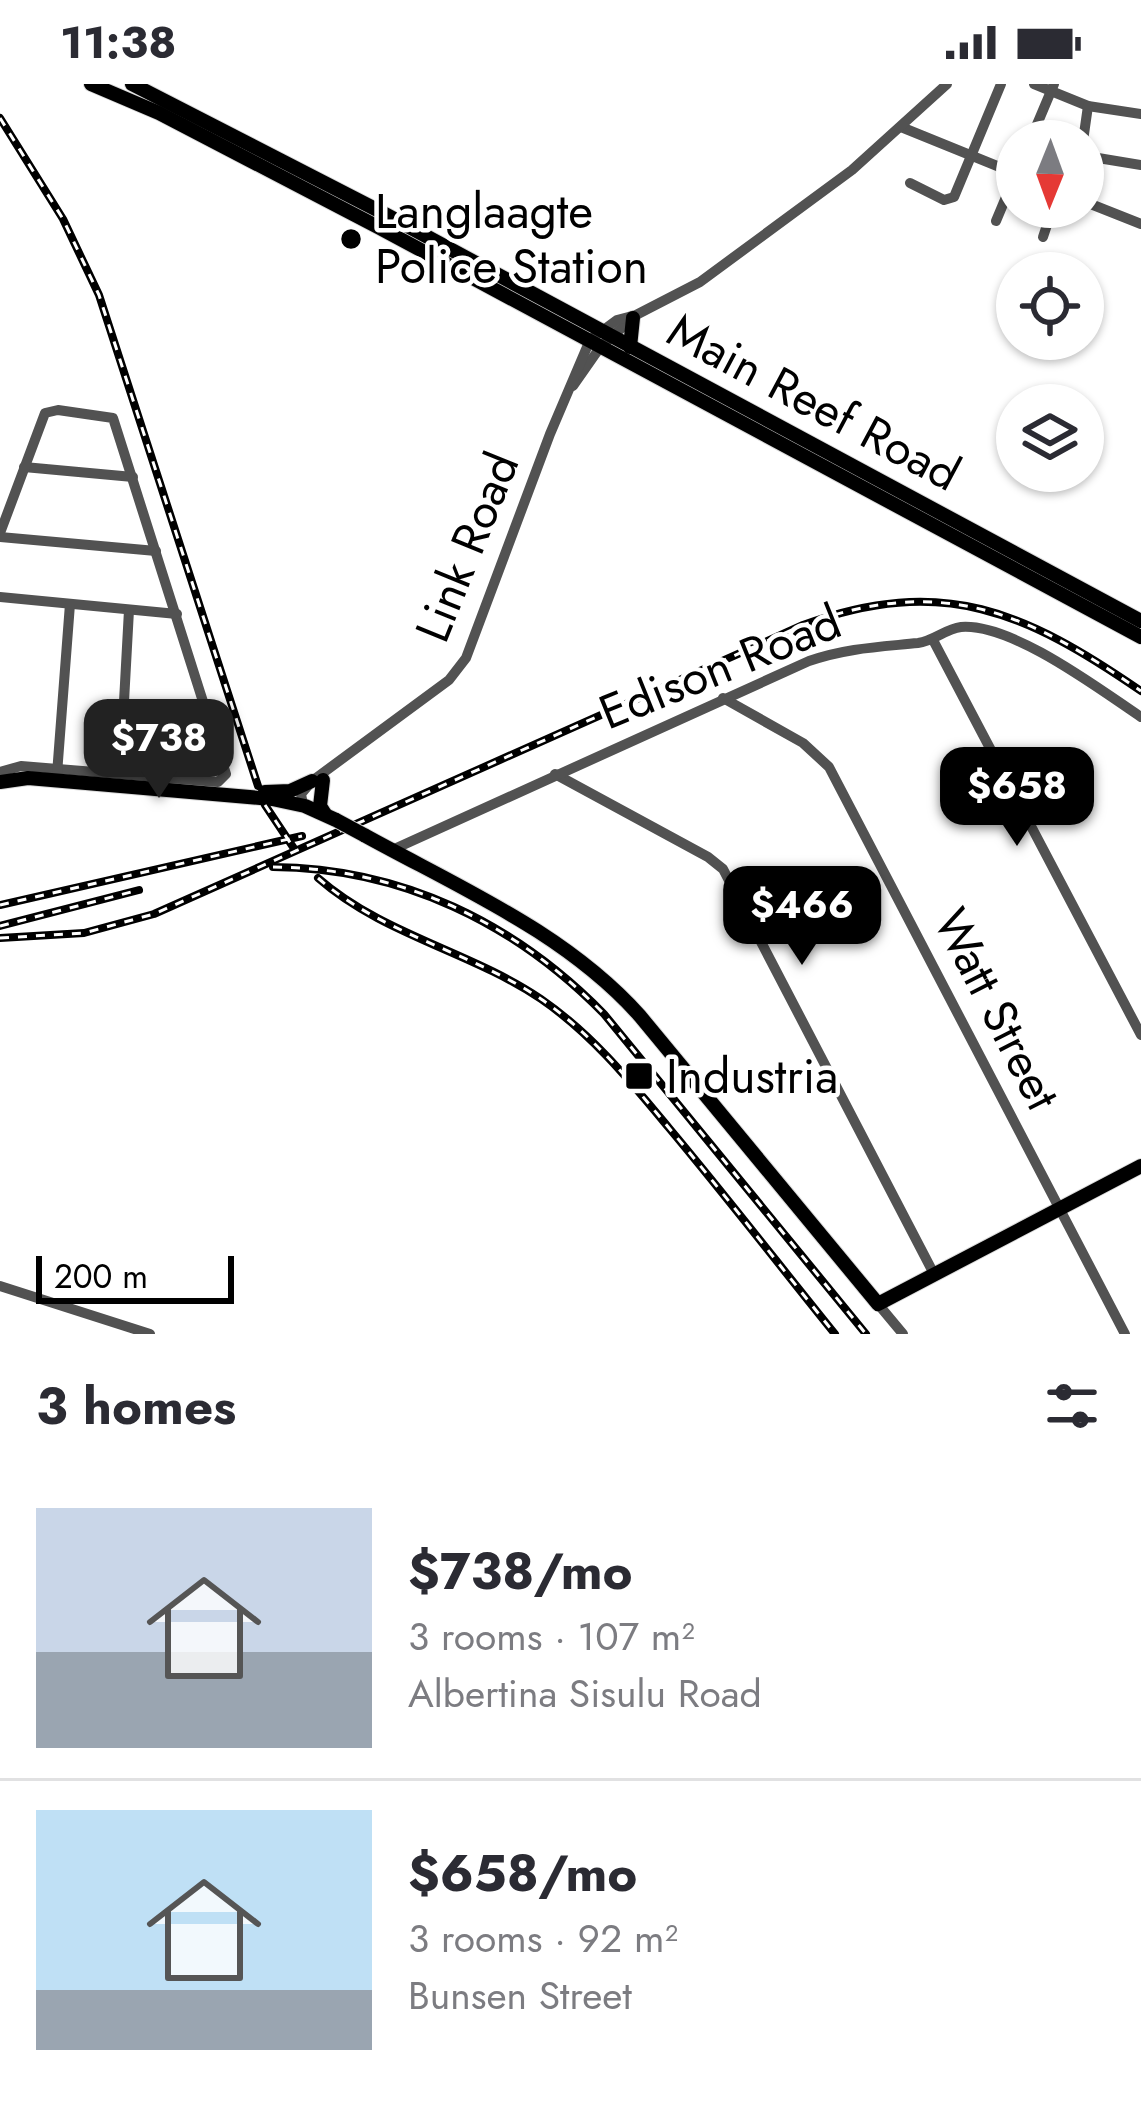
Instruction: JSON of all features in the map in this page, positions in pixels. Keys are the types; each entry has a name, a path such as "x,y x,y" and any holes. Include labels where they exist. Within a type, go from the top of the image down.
{"main road":[{"name":"Main Reef Road","path":"91,84 303,180"},
{"name":"Main Reef Road","path":"132,84 871,484 1141,621"},
{"path":"630,346 635,316"},
{"name":"Main Reef Road","path":"600,338 630,346 1141,638"},
{"path":"0,782 57,774 304,805 544,935 616,989 878,1304 1141,1166"},
{"path":"199,793 284,792 317,780 320,806 331,817"}],"street":[{"name":"Link Road","path":"317,780 449,680 466,658 571,388 600,338 716,270 852,170 947,84"},
{"path":"910,183 950,200 1000,84"},
{"path":"1034,84 1052,87 1088,106 1141,115"},
{"path":"1039,120 1052,87"},
{"path":"1086,120 1088,106"},
{"path":"901,127 996,165"},
{"path":"1104,159 1141,164"},
{"path":"1104,209 1141,224"},
{"path":"1043,237 1046,228"},
{"path":"0,772 14,767 57,774 218,782 226,774 118,424 104,415 58,410 41,417 0,535 156,551"},
{"path":"24,467 133,477"},
{"path":"0,597 177,614"},
{"path":"57,774 70,604"},
{"path":"129,610 123,720 214,730"},
{"name":"Edison Road","path":"392,850 834,652 933,640 962,627 1005,638 1058,662 1141,717"},
{"path":"933,640 1141,1035"},
{"name":"Watt Street","path":"723,698 813,749 829,767 1125,1334"},
{"path":"555,775 708,856 723,869 934,1274"},
{"path":"304,805 312,802 317,780"},
{"path":"0,1286 150,1334"},
{"path":"878,1304 903,1334"}],"railway":[{"path":"0,118 63,219 99,295 258,786"},
{"path":"0,938 84,933 154,914 803,625 853,610 899,603 981,609 1059,640 1141,691"},
{"path":"265,805 295,850"},
{"path":"0,905 302,836"},
{"path":"273,867 321,870 411,890 494,928 570,982 604,1014 866,1334"},
{"path":"318,878 398,929 514,982 577,1027 640,1093 835,1334"},
{"path":"0,926 139,890"}],"place":[{"name":"Langlaagte Police Station","path":"351,239"},
{"name":"Industria","path":"639,1076"}]}
